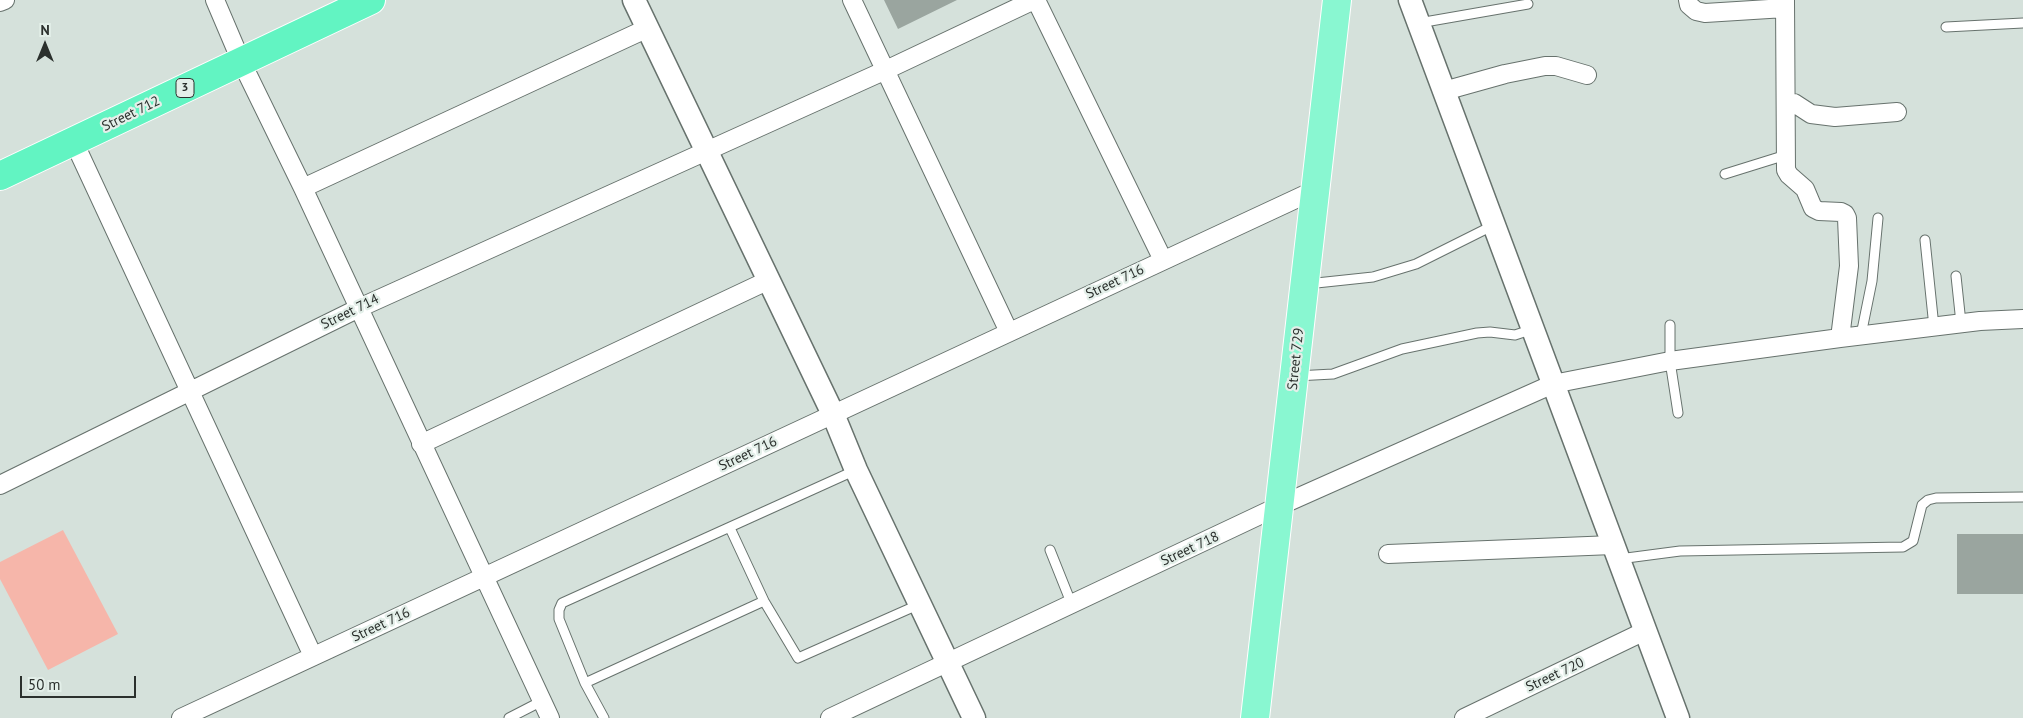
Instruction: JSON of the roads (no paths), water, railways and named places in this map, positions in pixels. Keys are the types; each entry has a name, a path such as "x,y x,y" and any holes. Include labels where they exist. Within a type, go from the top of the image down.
{"highway":[{"name":"Street 712","path":"0,176 371,0"}],"main road":[{"name":"Street 729","path":"1255,718 1337,0"}],"street":[{"path":"0,2 5,0"},
{"path":"215,0 241,61 303,188 550,718"},
{"path":"634,0 833,414 856,470 974,718"},
{"path":"852,0 1009,332"},
{"path":"1035,0 1162,260"},
{"name":"Street 714","path":"0,485 358,308 886,70 1035,0"},
{"path":"1410,0 1678,718"},
{"path":"1688,0 1696,11 1705,13 1785,4 1786,170 1805,189 1813,208 1819,211 1841,212 1847,218 1849,266 1840,338"},
{"path":"303,188 648,28"},
{"path":"1444,91 1505,74 1545,66 1556,66 1587,75"},
{"path":"1786,103 1794,103 1811,114 1835,117 1897,112"},
{"path":"74,142 313,656"},
{"name":"Street 716","path":"181,718 1315,190"},
{"path":"421,444 769,280"},
{"name":"Street 718","path":"830,718 1279,506 1553,384 1670,361 1934,326 2023,319"},
{"path":"1388,554 1616,552"},
{"name":"Street 720","path":"1464,718 1488,713 1645,631"}],"lane":[{"path":"1418,23 1528,4"},
{"path":"1946,27 2023,23"},
{"path":"1725,174 1786,155"},
{"path":"1861,336 1872,281 1878,218"},
{"path":"1304,284 1373,277 1416,264 1494,225"},
{"path":"1925,240 1934,326"},
{"path":"1956,276 1962,323"},
{"path":"1670,325 1670,361 1678,412"},
{"path":"1294,376 1333,374 1402,349 1477,334 1490,332 1515,336 1533,329"},
{"path":"604,718 585,683 559,619 559,610 562,603 856,470"},
{"path":"1616,552 1903,547 1913,541 1922,506 1928,500 1936,498 2023,497"},
{"path":"730,528 764,602 798,658 920,604"},
{"path":"1050,550 1072,605"},
{"path":"585,683 764,602"},
{"path":"509,718 542,700"}]}
